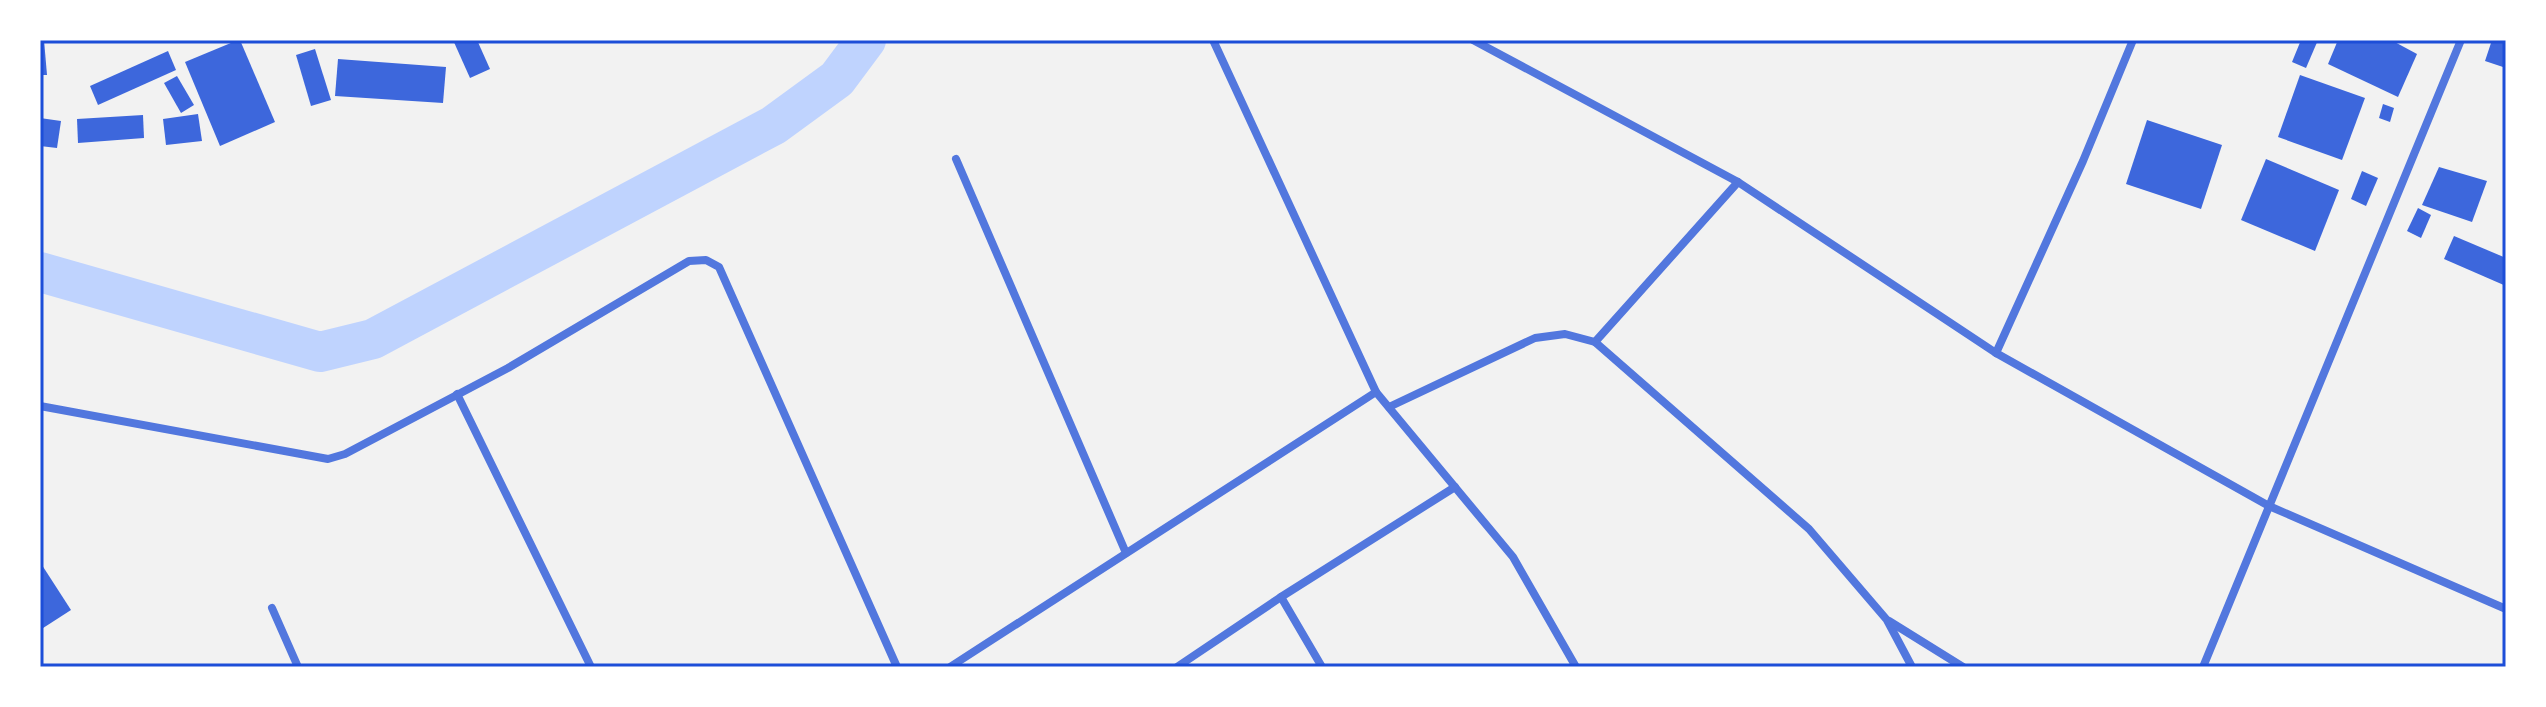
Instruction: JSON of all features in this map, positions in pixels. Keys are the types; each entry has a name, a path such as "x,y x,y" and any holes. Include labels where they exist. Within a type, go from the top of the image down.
{"street":[{"path":"1213,40 1376,392 1513,557 1576,667"},
{"path":"1473,40 1738,182 1996,353 2269,506 2506,609"},
{"path":"1996,353 2083,161 2133,40"},
{"path":"2203,667 2461,40"},
{"path":"956,159 1126,553"},
{"path":"1595,342 1738,182"},
{"path":"40,406 328,459 345,454 508,368 689,261 706,260 719,267 897,667"},
{"path":"1389,407 1535,338 1565,334 1595,342 1809,529 1887,620 1912,667"},
{"path":"950,667 1376,392"},
{"path":"457,394 591,667"},
{"path":"1177,667 1188,664 1281,597 1455,487"},
{"path":"1281,597 1322,667"},
{"path":"272,608 298,667"},
{"path":"1887,620 1963,667"}],"building":[{"path":"40,40 44,40 47,75 40,75"},
{"path":"238,40 275,122 220,146 185,62"},
{"path":"453,40 477,40 490,69 470,78"},
{"path":"2301,40 2318,40 2306,68 2292,62"},
{"path":"2338,40 2391,40 2417,54 2398,97 2328,64"},
{"path":"2492,40 2506,40 2506,68 2485,61"},
{"path":"315,49 331,100 311,106 296,55"},
{"path":"168,51 176,70 98,105 90,86"},
{"path":"338,59 446,67 443,103 335,96"},
{"path":"2300,75 2365,98 2342,160 2278,137"},
{"path":"177,76 194,105 181,113 164,83"},
{"path":"2383,104 2394,108 2390,122 2379,118"},
{"path":"198,114 202,141 166,145 163,119"},
{"path":"143,115 144,138 78,143 77,119"},
{"path":"40,118 61,121 57,148 40,146"},
{"path":"2147,120 2222,145 2201,209 2126,184"},
{"path":"2266,159 2339,190 2315,251 2241,220"},
{"path":"2439,167 2487,181 2472,222 2422,205"},
{"path":"2362,171 2378,178 2366,206 2351,199"},
{"path":"2418,208 2431,215 2421,238 2407,231"},
{"path":"2454,236 2506,258 2506,286 2444,259"},
{"path":"40,562 71,610 40,630"}],"waterway":[{"path":"40,272 320,352 373,339 774,125 837,79 866,40"}]}
